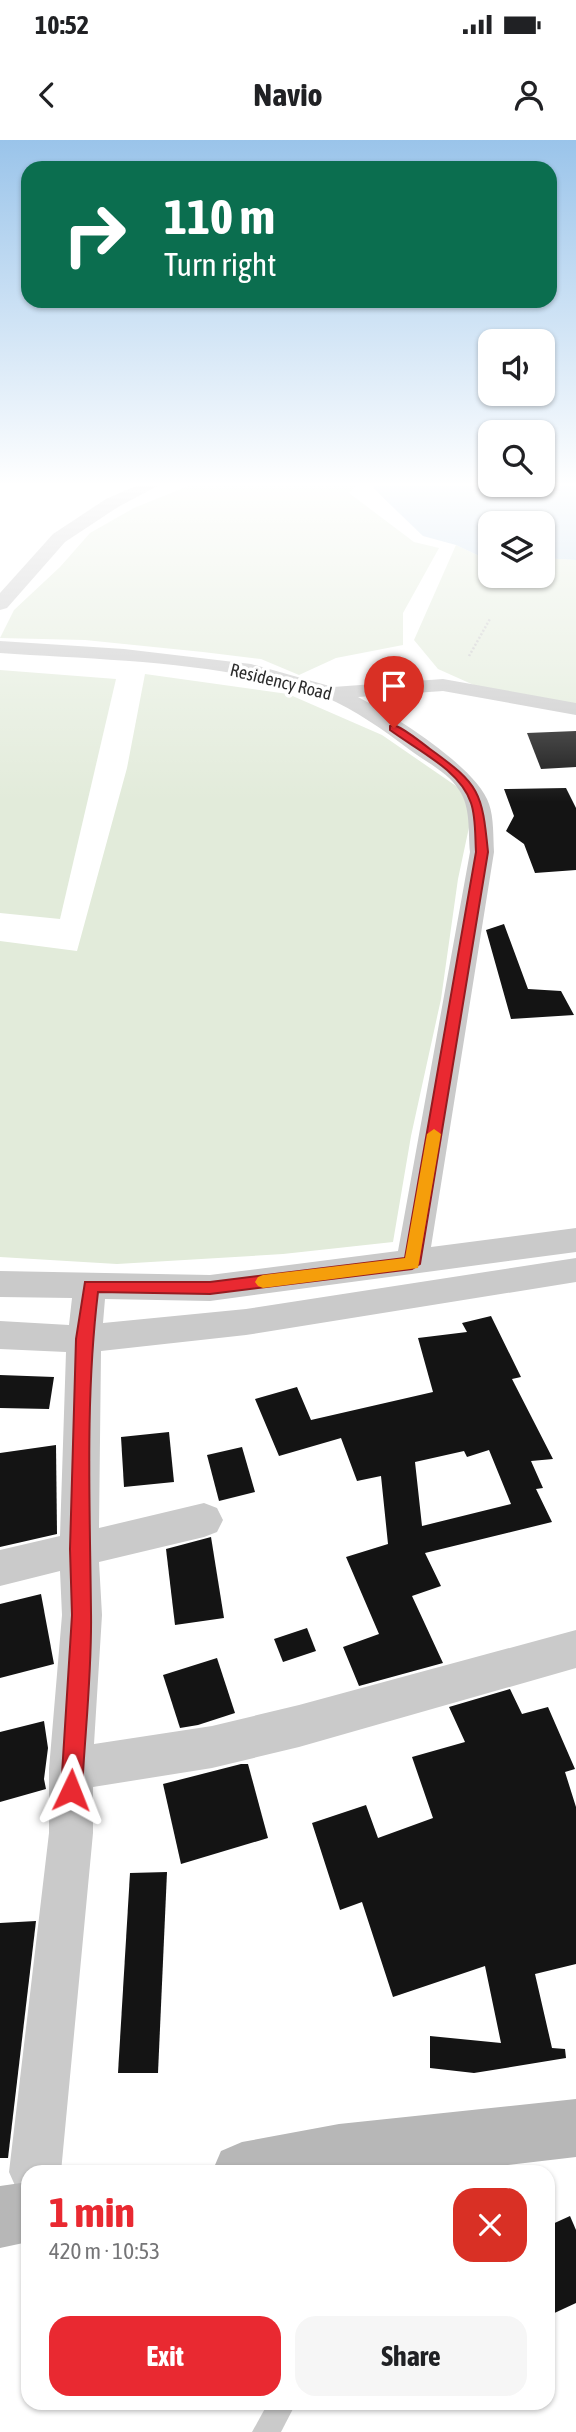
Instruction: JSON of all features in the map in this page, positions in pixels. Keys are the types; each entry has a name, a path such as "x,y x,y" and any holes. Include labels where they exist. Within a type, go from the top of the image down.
{"street":[{"path":"0,604 13,589"},
{"name":"Residency Road","path":"0,647 124,655 251,670 332,694 375,714 452,770 469,786 478,805 482,852 412,1264"},
{"path":"332,694 443,685 576,709"},
{"path":"0,1284 210,1288 412,1264 576,1240"},
{"path":"0,1335 84,1339 246,1322 576,1270"},
{"path":"36,2165 71,1833 71,1769 82,1615 79,1549 84,1339 90,1286"},
{"path":"0,1568 204,1520"},
{"path":"71,1769 212,1747 299,1726 576,1649"},
{"path":"288,2165 339,2154 470,2155 576,2127"},
{"path":"0,2217 21,2213"}],"lane":[{"path":"266,2432 279,2410"}],"path":[{"path":"469,656 490,619"}],"green space":[{"path":"37,589 416,589 403,613 403,645 336,658 299,675 261,659 85,640 0,638 14,610"},
{"path":"437,589 576,589 576,705 476,686 438,669 414,640"},
{"path":"0,670 116,679 60,919 0,913"},
{"path":"145,674 288,694 382,735 475,799 458,879 441,999 411,1136 393,1242 283,1254 117,1264 0,1257 0,941 77,951 127,768"}],"building":[{"path":"576,731 576,767 541,769 527,733"},
{"path":"566,788 576,808 576,870 535,873 524,844 506,831 514,816 504,789"},
{"path":"504,924 528,989 561,991 574,1015 511,1019 486,930"},
{"path":"491,1316 521,1377 512,1379 553,1459 531,1461 543,1488 536,1489 552,1522 425,1553 441,1586 412,1596 443,1663 359,1686 343,1647 379,1634 346,1557 388,1544 381,1476 357,1481 341,1438 279,1456 255,1399 297,1387 311,1420 433,1392 418,1338 467,1332 462,1323","holes":["489,1450 511,1504 422,1526 415,1462 464,1451 467,1457"]},
{"path":"0,1375 54,1377 49,1409 0,1408"},
{"path":"169,1432 174,1482 124,1487 121,1437"},
{"path":"56,1445 57,1534 0,1547 0,1453"},
{"path":"242,1447 255,1492 219,1501 207,1455"},
{"path":"211,1537 224,1618 175,1625 166,1549"},
{"path":"41,1594 54,1664 0,1678 0,1604"},
{"path":"307,1628 316,1651 283,1662 274,1639"},
{"path":"217,1658 235,1713 180,1728 163,1675"},
{"path":"510,1689 522,1714 548,1707 575,1769 565,1772 576,1807 576,1964 535,1974 552,2048 565,2049 566,2058 474,2073 430,2068 430,2036 501,2043 485,1966 393,1997 362,1902 340,1910 312,1823 366,1805 378,1838 433,1818 412,1757 465,1742 449,1707"},
{"path":"44,1721 48,1748 44,1779 46,1789 0,1802 0,1732"},
{"path":"248,1764 268,1838 181,1864 163,1784"},
{"path":"167,1872 158,2073 118,2073 130,1873"},
{"path":"36,1921 8,2158 0,2158 0,1923"},
{"path":"570,2216 576,2230 576,2303 555,2313 555,2223"}],"slow traffic":[{"path":"263,1282 412,1264 434,1134"}],"route":[{"path":"71,1790 82,1615 79,1549 84,1339 90,1286 210,1288 412,1264 482,852 478,805 469,786 452,770 394,728"}]}
